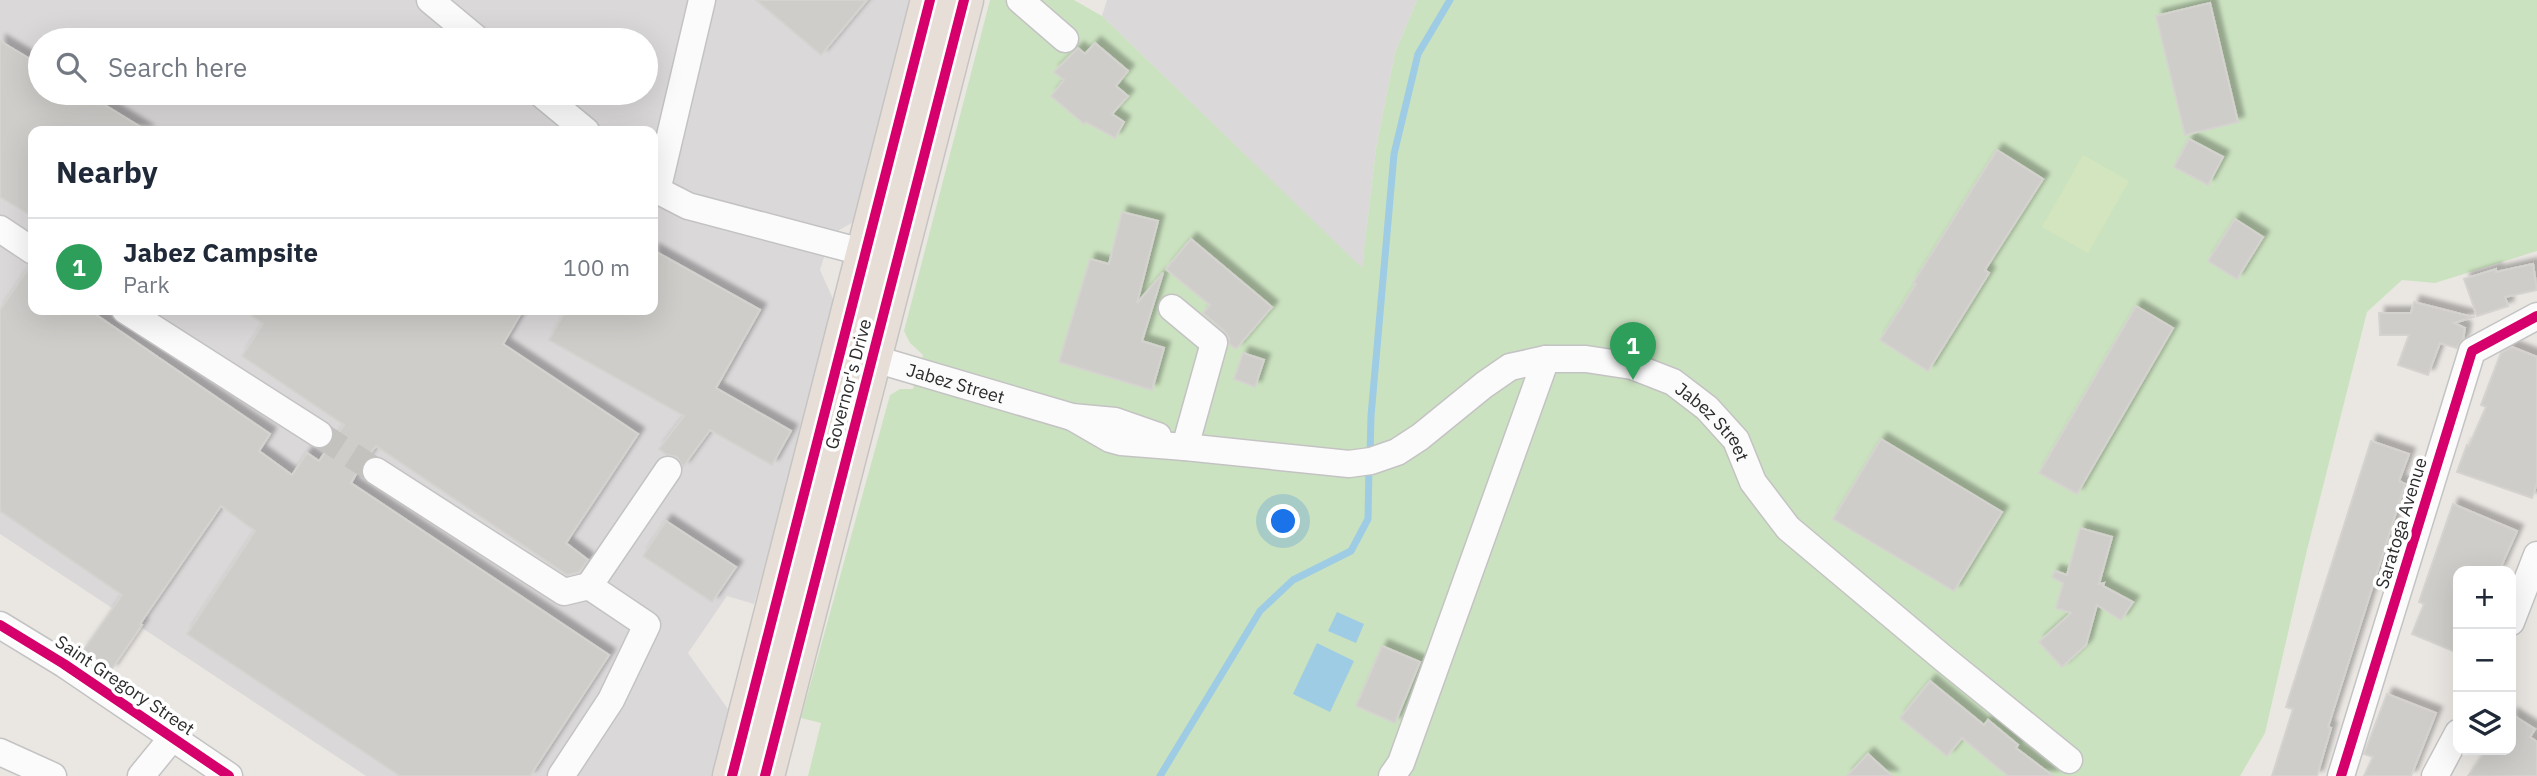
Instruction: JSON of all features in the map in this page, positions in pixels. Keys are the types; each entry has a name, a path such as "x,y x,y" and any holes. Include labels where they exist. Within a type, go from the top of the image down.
{"highway":[{"name":"Governor's Drive","path":"881,258 930,0"},
{"name":"Governor's Drive","path":"732,776 856,353 881,258 964,0"},
{"name":"Governor's Drive","path":"765,776 856,353"}],"street":[{"path":"430,0 464,28"},
{"path":"658,178 702,0"},
{"path":"1020,0 1065,39"},
{"path":"555,105 580,126"},
{"path":"658,191 688,206 881,258"},
{"path":"0,229 28,248"},
{"path":"1172,308 1214,343 1185,447"},
{"path":"133,315 319,434"},
{"name":"Saratoga Avenue","path":"2342,776 2472,351 2537,316"},
{"name":"Jabez Street","path":"856,353 1072,417 1115,421 1185,447 1318,463 1349,464 1371,461 1397,452 1420,437 1484,384 1510,368 1546,359 1586,359 1632,366 1673,382 1707,408 1736,440 1753,482 1788,528 2069,760"},
{"path":"1392,776 1401,763 1546,359"},
{"path":"376,471 564,592 589,586 668,470"},
{"path":"2516,610 2536,564"},
{"path":"561,776 611,700 647,625 589,586"},
{"name":"Saint Gregory Street","path":"0,625 64,664 229,776"},
{"path":"141,776 172,738"},
{"path":"2435,776 2453,742"},
{"path":"0,752 53,776"}],"shaded area":[{"path":"0,0 911,0 855,221 831,235 820,270 834,301 789,486 754,604 727,596 688,653 728,709 712,776 366,776 0,534"},
{"path":"1107,0 1417,0 1395,53 1376,148 1362,269 1102,16"}],"green space":[{"path":"990,0 1074,0 1102,16 1362,268 1376,148 1395,53 1417,0 2537,0 2537,251 2435,283 2402,280 2367,312 2307,550 2265,733 2240,776 808,776 821,723 801,718 890,395 900,389 913,389 923,355 910,343 904,331"},
{"path":"2083,155 2129,181 2088,253 2042,227"}],"water":[{"path":"1337,612 1364,624 1356,643 1328,631"},
{"path":"1317,643 1354,661 1330,712 1293,694"}],"building":[{"path":"756,0 867,0 821,55"},
{"path":"2210,3 2238,122 2185,135 2156,16"},
{"path":"0,41 28,58 28,105 105,105 139,126 28,126 28,214 0,197"},
{"path":"1095,43 1128,71 1116,86 1128,96 1112,114 1124,122 1115,138 1086,122 1084,124 1051,96 1064,80 1054,72 1078,48 1085,54"},
{"path":"2189,139 2223,157 2208,185 2174,167"},
{"path":"1997,150 2043,179 1985,270 1989,273 1928,371 1880,340"},
{"path":"1122,212 1158,221 1137,303 1163,273 1142,341 1164,348 1152,390 1059,362 1090,259 1109,264"},
{"path":"2235,219 2263,237 2237,279 2208,261"},
{"path":"1191,239 1272,307 1236,349 1229,344 1229,338 1224,331 1203,313 1210,305 1166,269"},
{"path":"658,253 760,310 716,388 791,431 772,465 710,430 683,467 677,457 667,455 659,449 684,416 549,340 563,315 658,315"},
{"path":"2533,264 2537,290 2505,297 2508,306 2477,316 2464,279 2496,269 2496,272"},
{"path":"28,269 28,315 96,315 270,434 259,451 292,475 307,453 319,461 344,425 242,356 263,324 251,315 520,315 503,344 638,434 566,543 588,560 579,572 567,575 376,446 351,483 609,655 530,776 400,776 187,634 255,531 221,506 111,670 83,651 122,595 0,511 0,310"},
{"path":"2414,302 2473,317 2454,323 2465,328 2463,339 2457,348 2440,343 2428,375 2398,365 2409,335 2380,335 2379,313 2411,313"},
{"path":"2136,306 2173,328 2077,494 2039,473"},
{"path":"2512,347 2537,357 2537,483 2532,498 2457,472 2486,407 2481,405 2501,353"},
{"path":"1243,353 1264,360 1255,387 1234,379"},
{"path":"1881,439 2002,512 1954,591 1833,519"},
{"path":"2371,441 2409,454 2399,481 2405,484 2328,727 2331,728 2317,776 2272,776 2293,709 2286,707"},
{"path":"2453,504 2517,531 2501,566 2453,566 2453,651 2412,634 2424,604 2419,602"},
{"path":"666,521 736,567 712,602 643,556"},
{"path":"2080,528 2112,537 2099,584 2104,583 2103,586 2133,602 2121,620 2097,605 2086,645 2062,667 2039,642 2071,613 2056,608 2063,583 2052,577 2055,571 2067,575"},
{"path":"1382,646 1420,662 1395,723 1356,706"},
{"path":"1930,681 1984,725 1988,720 2018,745 2016,748 2053,776 2008,776 1962,738 1947,756 1900,718"},
{"path":"2387,694 2436,713 2411,776 2364,776 2373,757 2364,754"},
{"path":"2516,717 2535,729 2530,737 2537,742 2537,776 2468,776 2483,755 2516,755"},
{"path":"1868,754 1892,776 1847,776"}],"waterway":[{"path":"1370,456 1371,416 1394,154 1418,54 1450,0"},
{"path":"1160,776 1260,611 1293,580 1351,551 1368,519 1369,467"}],"tunnel":[{"path":"319,434 376,471"}],"cycle path":[{"path":"732,776 930,0"},
{"path":"765,776 964,0"},
{"path":"2341,776 2472,351 2537,316"},
{"path":"0,625 64,664 229,776"}],"place":[{"name":"Jabez Campsite","path":"1633,380"}]}
